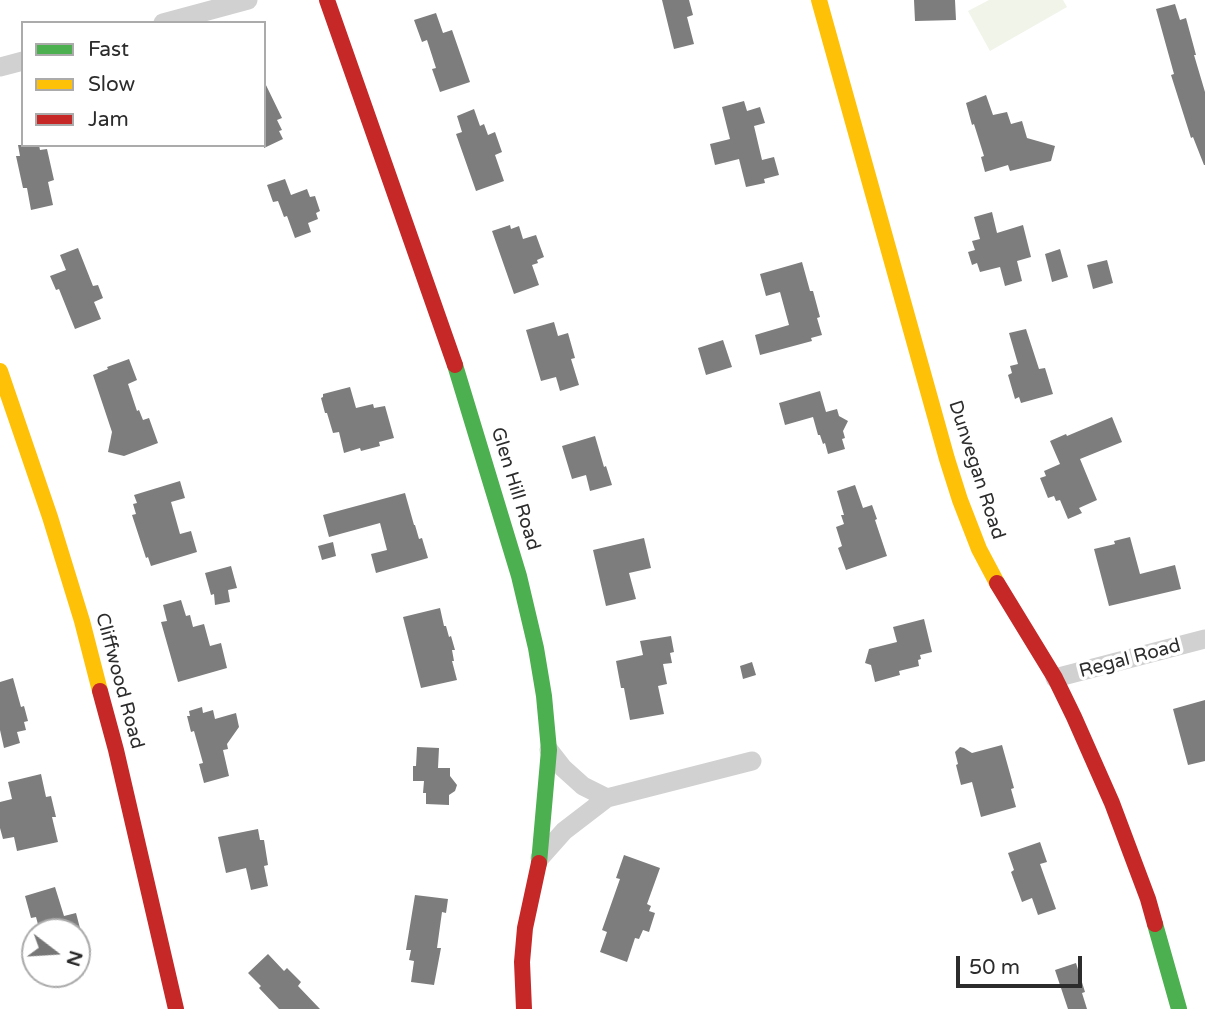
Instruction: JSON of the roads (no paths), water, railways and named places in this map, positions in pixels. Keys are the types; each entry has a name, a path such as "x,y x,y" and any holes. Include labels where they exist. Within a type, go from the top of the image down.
{"street":[{"path":"170,21 248,0"},
{"name":"Glen Hill Road","path":"327,0 444,332 519,576 536,648 549,750 540,858 525,928 523,1008"},
{"name":"Dunvegan Road","path":"819,0 960,500 979,549 998,585 1055,678 1112,803 1148,899 1179,1009"},
{"path":"0,67 21,62"},
{"name":"Cliffwood Road","path":"0,371 82,621 119,763 176,1009"},
{"name":"Regal Road","path":"1055,678 1205,639"},
{"path":"549,750 563,768 583,786 607,798"},
{"path":"540,858 565,831 607,798 752,761"}]}
